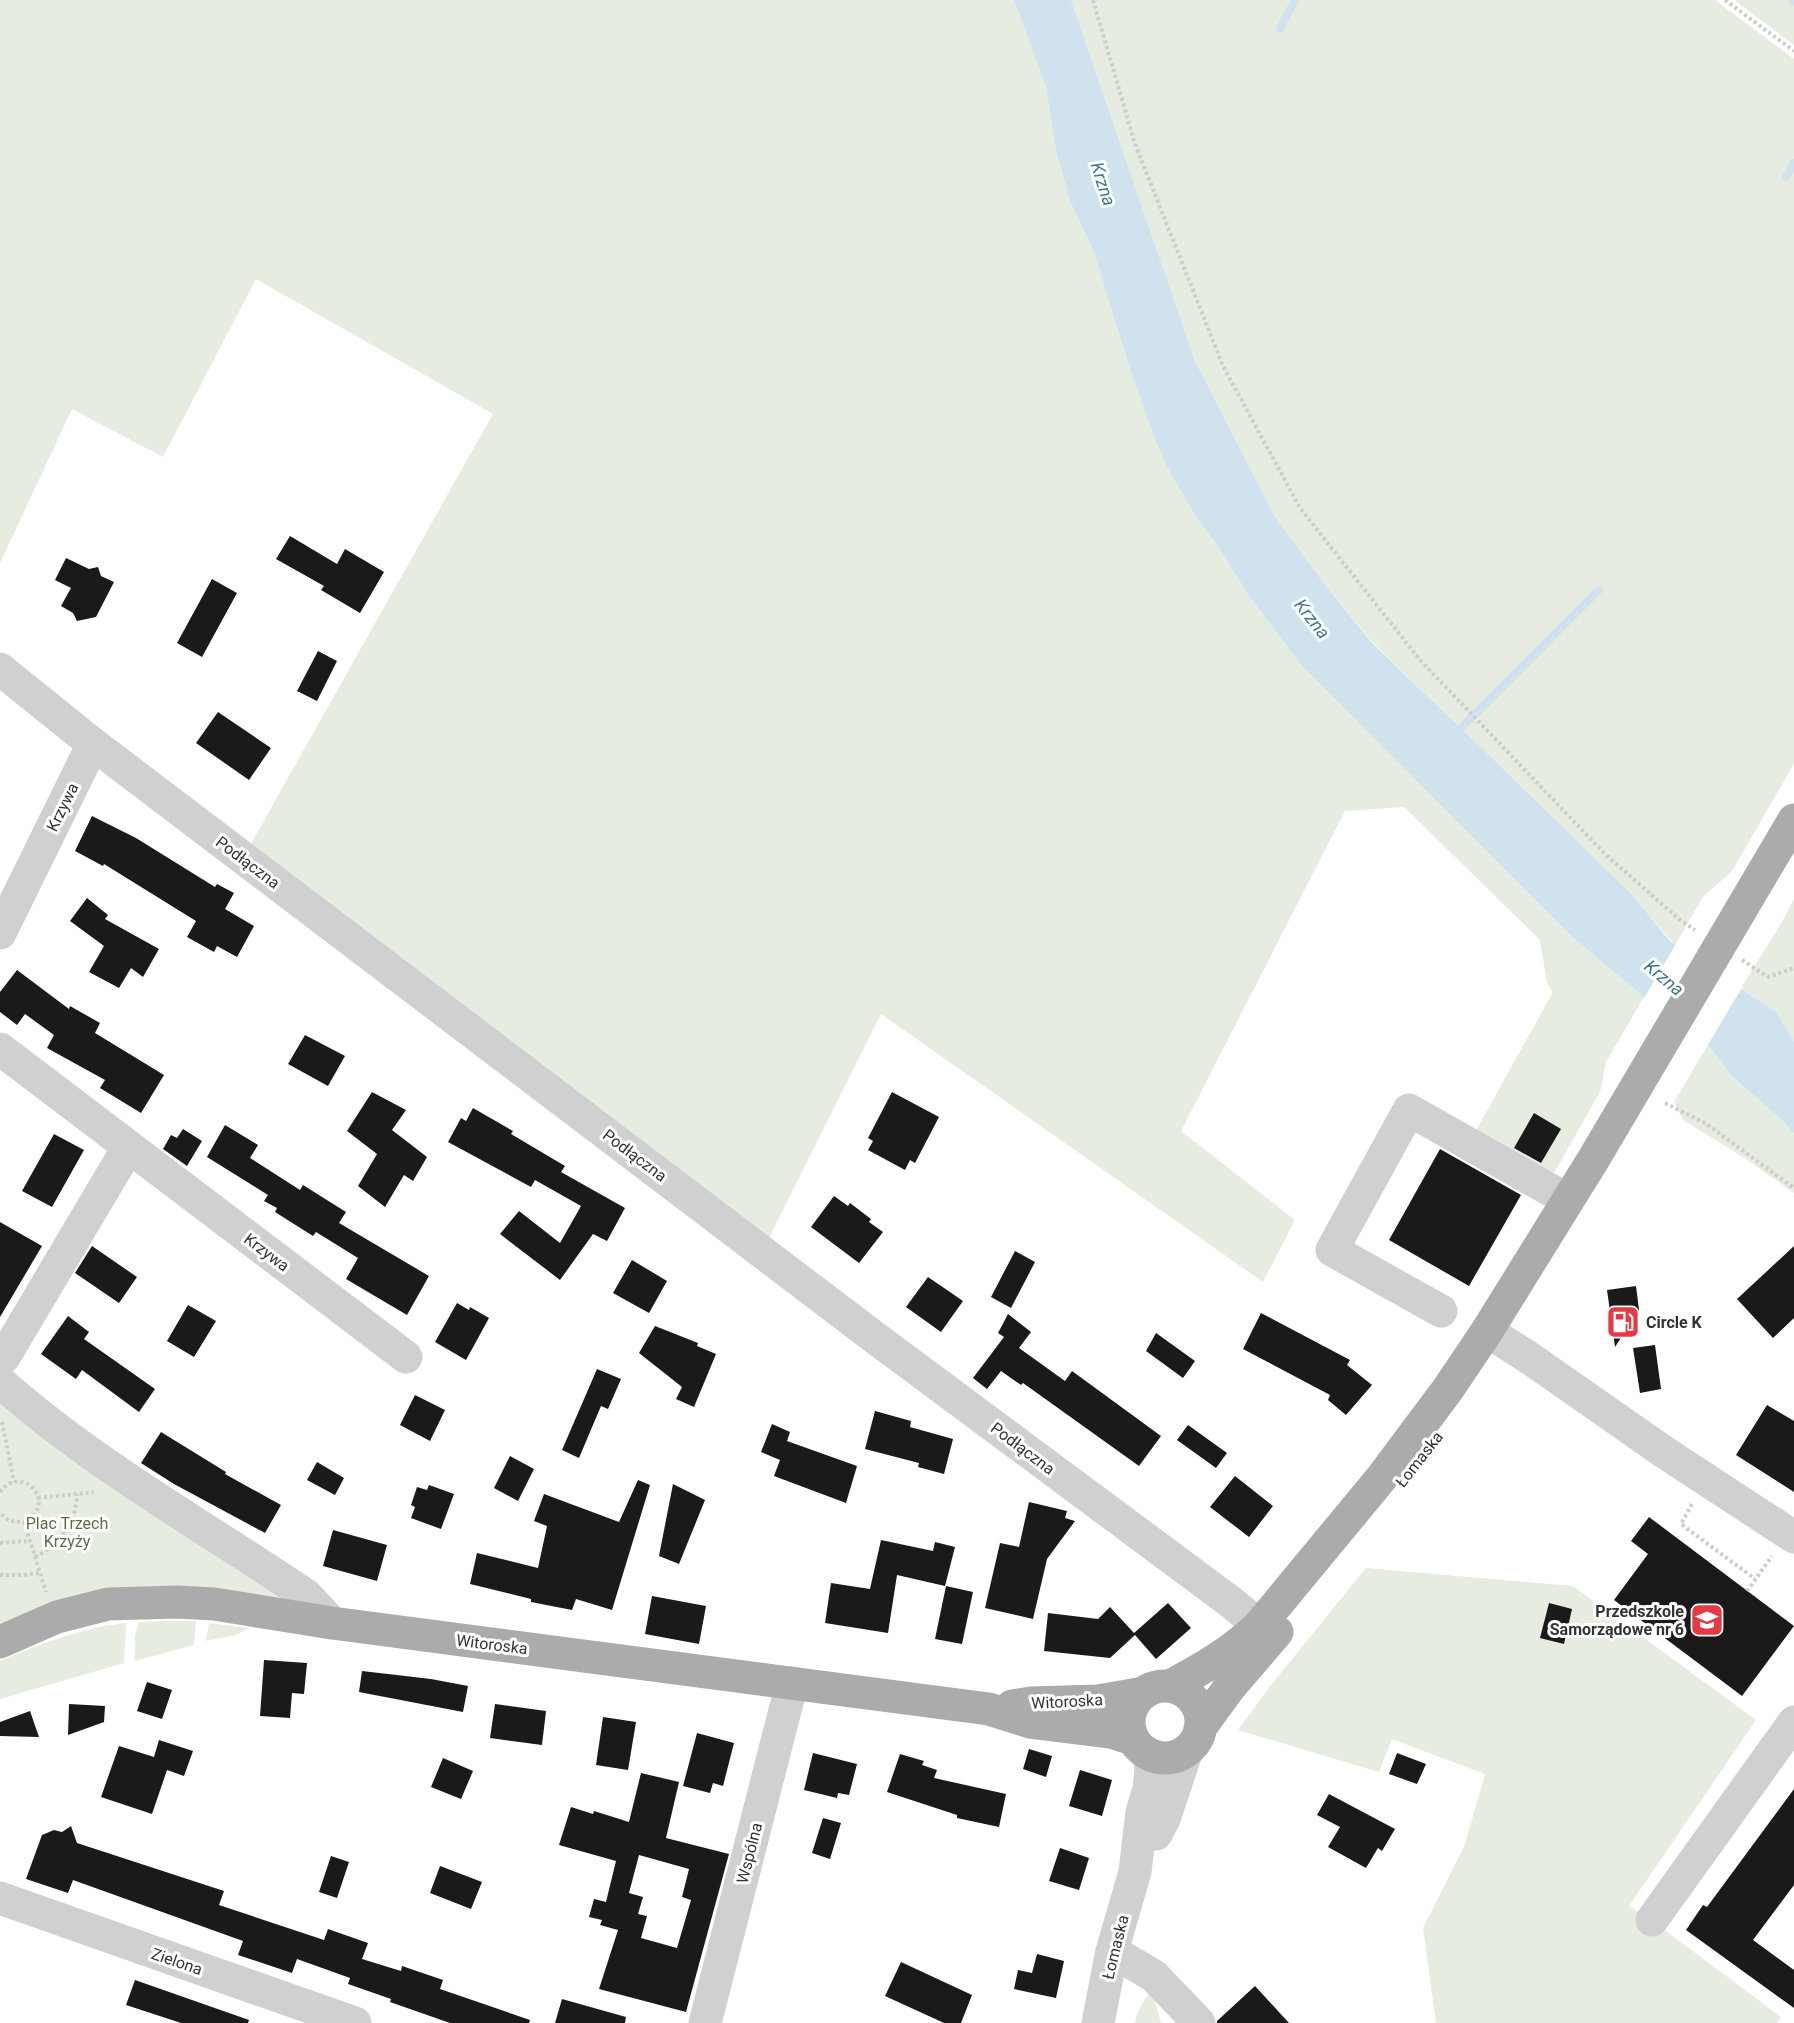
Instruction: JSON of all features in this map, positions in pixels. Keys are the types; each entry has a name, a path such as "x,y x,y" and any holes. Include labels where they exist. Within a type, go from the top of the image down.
{"main road":[{"name":"Łomaska","path":"1494,1336 1568,1200 1794,820"},
{"name":"Łomaska","path":"1194,1739 1266,1631 1448,1389 1494,1336 1548,1265 1593,1160"},
{"name":"Witoroska","path":"0,1642 57,1617 108,1604 127,1602 214,1604 333,1623 989,1710 1030,1722 1111,1732 1165,1758 1173,1757 1194,1739"},
{"name":"Witoroska","path":"989,1710 1030,1703 1098,1701 1157,1689 1210,1664 1238,1645 1266,1631"},
{"path":"1141,1746 1129,1724 1131,1710 1138,1697 1157,1689 1178,1689 1194,1701 1198,1710 1194,1739"}],"street":[{"name":"Podłączna","path":"0,669 93,744 874,1337 1232,1603 1266,1631"},
{"name":"Krzywa","path":"0,933 93,744"},
{"name":"Krzywa","path":"0,1049 406,1357"},
{"path":"1441,1311 1332,1250 1409,1110 1568,1200"},
{"path":"0,1360 10,1347 128,1148"},
{"path":"1494,1336 1791,1535"},
{"path":"0,1382 68,1438 122,1476 307,1596 333,1623"},
{"name":"Wspólna","path":"705,2023 792,1683"},
{"path":"1652,1920 1794,1722"},
{"name":"Łomaska","path":"1135,1872 1164,1819 1194,1739"},
{"name":"Łomaska","path":"1098,2023 1112,1951 1135,1872 1142,1812 1149,1789 1151,1770 1141,1746"},
{"name":"Zielona","path":"0,1898 355,2023"},
{"path":"1112,1951 1154,1976 1199,2023"}],"path":[{"path":"1093,0 1136,144 1223,366 1300,508 1420,660 1605,854 1678,919 1698,932"},
{"path":"1725,0 1794,51"},
{"path":"1738,958 1768,977 1794,968"},
{"path":"1665,1103 1705,1123 1794,1188"},
{"path":"38,1498 111,1489 122,1476"},
{"path":"1707,1480 1681,1524 1755,1579"},
{"path":"0,1492 7,1484 20,1482 32,1487 38,1498 36,1513 24,1522 9,1521 0,1513"},
{"path":"35,1557 45,1552 64,1533 75,1510 77,1494"},
{"path":"24,1522 48,1601"},
{"path":"1747,1591 1791,1535"},
{"path":"0,1543 30,1540"},
{"path":"0,1575 40,1573"}],"green space":[{"path":"0,0 1014,0 1046,87 1056,151 1070,201 1093,250 1129,366 1167,467 1196,517 1219,548 1249,596 1301,665 1571,936 1644,997 1606,1062 1600,1092 1550,1180 1474,1134 1553,992 1547,983 1540,940 1404,807 1345,811 1181,1131 1295,1220 1263,1282 881,1014 769,1238 249,847 493,414 256,279 163,457 72,409 0,563"},
{"path":"1071,0 1715,0 1794,59 1794,764 1732,871 1703,897 1675,945 1631,895 1373,643 1322,581 1274,515 1195,361"},
{"path":"1734,0 1794,0 1794,45"},
{"path":"1794,899 1794,1041 1776,1012 1741,988"},
{"path":"1708,1045 1731,1075 1784,1122 1794,1134 1794,1193 1743,1157 1683,1120 1674,1102"},
{"name":"Plac Trzech Krzyży","path":"0,1402 279,1596 0,1625"},
{"path":"1366,1568 1573,1586 1756,1720 1629,1906 1781,2017 1777,2023 1436,2023 1423,1928 1464,1847 1485,1774 1392,1739 1379,1772 1238,1730 1271,1685"},
{"path":"196,1621 194,1645 135,1661 135,1636 139,1622"},
{"path":"126,1623 124,1663 0,1699 0,1661 62,1637"},
{"path":"209,1623 248,1628 236,1635 206,1641"},
{"path":"1151,1988 1161,2023 1135,2023 1137,2014"}],"water":[{"name":"Krzna","path":"1014,0 1071,0 1195,361 1274,515 1322,581 1373,644 1632,895 1670,941 1776,1012 1794,1041 1794,1134 1784,1122 1731,1075 1708,1045 1644,997 1571,936 1301,665 1249,596 1219,548 1196,517 1167,467 1154,436 1129,366 1093,250 1070,201 1056,151 1046,87"}],"pier":[{"path":"1677,942 1743,986 1706,1048 1643,1000"}],"building":[{"path":"290,536 337,564 345,549 384,572 360,613 321,590 324,586 276,559"},
{"path":"66,558 89,569 98,567 101,576 114,582 96,617 77,621 73,613 61,606 71,588 55,580"},
{"path":"212,579 237,593 202,657 177,643"},
{"path":"318,651 337,661 317,701 297,691"},
{"path":"218,712 271,748 249,780 196,743"},
{"path":"92,816 136,838 215,887 217,884 234,893 225,909 254,926 237,957 217,946 214,952 187,937 196,921 104,864 103,866 75,851"},
{"path":"87,898 108,915 105,919 159,949 143,977 131,968 119,988 89,972 104,946 70,921"},
{"path":"17,970 69,1009 70,1006 100,1023 95,1033 164,1075 141,1113 100,1088 105,1080 47,1048 54,1035 25,1014 17,1025 0,1012 0,992"},
{"path":"305,1035 345,1056 328,1086 288,1064"},
{"path":"372,1092 406,1110 392,1130 427,1157 413,1181 404,1175 385,1207 358,1186 377,1154 347,1131"},
{"path":"892,1092 939,1117 915,1163 910,1160 905,1170 868,1150 873,1141 868,1138"},
{"path":"473,1108 513,1131 511,1134 565,1166 561,1172 625,1208 607,1241 593,1234 560,1280 500,1234 519,1211 560,1243 581,1206 535,1180 531,1187 448,1142 461,1118 466,1121"},
{"path":"1534,1113 1561,1129 1541,1163 1514,1148"},
{"path":"225,1125 258,1145 250,1158 300,1190 303,1185 346,1212 339,1223 429,1276 407,1315 346,1279 358,1258 316,1232 313,1236 275,1212 277,1208 264,1201 268,1195 207,1157"},
{"path":"183,1129 202,1141 187,1166 163,1149 171,1135 177,1138"},
{"path":"54,1134 84,1150 52,1207 22,1191"},
{"path":"1440,1149 1521,1195 1469,1286 1389,1240"},
{"path":"834,1196 848,1206 850,1203 871,1219 869,1222 883,1232 859,1263 811,1227"},
{"path":"0,1222 42,1246 0,1317"},
{"path":"92,1246 137,1277 119,1303 75,1273"},
{"path":"1794,1246 1794,1318 1773,1338 1737,1299"},
{"path":"1015,1251 1035,1262 1011,1308 991,1297"},
{"path":"632,1260 667,1281 649,1313 613,1293"},
{"path":"928,1277 963,1301 941,1332 906,1307"},
{"path":"1636,1286 1639,1310 1615,1347 1607,1290"},
{"path":"457,1303 469,1310 470,1307 489,1318 466,1360 435,1342"},
{"path":"188,1305 216,1321 194,1357 167,1341"},
{"path":"1261,1313 1350,1360 1347,1365 1372,1385 1346,1415 1328,1400 1330,1395 1243,1349"},
{"path":"1008,1314 1031,1332 1019,1348 1065,1381 1072,1371 1161,1436 1139,1466 1023,1383 1021,1385 1001,1371 987,1389 973,1378 1004,1337 998,1333"},
{"path":"68,1316 89,1332 84,1339 155,1389 139,1412 82,1370 76,1379 41,1354"},
{"path":"655,1326 698,1343 697,1346 716,1354 694,1407 676,1399 682,1387 639,1353"},
{"path":"1156,1333 1195,1361 1183,1378 1146,1351"},
{"path":"1655,1345 1661,1389 1640,1393 1633,1348"},
{"path":"597,1369 621,1379 608,1409 601,1406 579,1458 562,1450"},
{"path":"415,1395 445,1410 430,1441 400,1425"},
{"path":"1767,1405 1794,1421 1794,1492 1736,1455"},
{"path":"875,1411 911,1421 910,1427 953,1439 944,1474 918,1467 919,1463 865,1449"},
{"path":"772,1424 790,1432 787,1441 857,1466 846,1503 774,1476 780,1460 761,1452"},
{"path":"1188,1425 1227,1453 1216,1468 1177,1440"},
{"path":"161,1432 226,1472 225,1474 281,1505 265,1533 174,1484 141,1463"},
{"path":"510,1456 534,1469 518,1501 494,1488"},
{"path":"317,1462 344,1478 335,1495 307,1480"},
{"path":"1235,1476 1273,1506 1249,1537 1210,1507"},
{"path":"638,1480 650,1485 612,1610 576,1599 572,1610 531,1602 531,1599 470,1584 477,1553 538,1568 547,1526 534,1521 544,1494 619,1522"},
{"path":"673,1484 705,1500 679,1564 659,1556"},
{"path":"429,1485 454,1494 441,1529 411,1518 415,1507 411,1505 417,1487 427,1490"},
{"path":"1029,1502 1067,1511 1065,1518 1075,1521 1047,1559 1033,1619 985,1608 1000,1543 1019,1547"},
{"path":"1649,1517 1794,1626 1742,1696 1614,1600 1648,1554 1631,1541"},
{"path":"333,1530 387,1545 377,1581 323,1566"},
{"path":"881,1540 933,1551 935,1542 955,1547 945,1586 897,1575 888,1633 825,1623 831,1583 870,1589"},
{"path":"946,1586 973,1592 962,1644 935,1639"},
{"path":"652,1596 706,1606 699,1644 645,1634"},
{"path":"1168,1603 1191,1628 1156,1659 1135,1635 1110,1658 1044,1651 1048,1613 1098,1619 1110,1607 1134,1633"},
{"path":"1549,1603 1572,1609 1564,1644 1540,1638"},
{"path":"264,1660 307,1663 304,1694 292,1693 290,1718 260,1716"},
{"path":"362,1671 468,1686 463,1712 359,1692"},
{"path":"147,1682 172,1690 162,1719 137,1711"},
{"path":"69,1704 105,1706 104,1722 68,1735"},
{"path":"495,1704 546,1711 542,1745 490,1738"},
{"path":"30,1711 39,1737 0,1736 0,1722"},
{"path":"603,1717 636,1722 628,1770 596,1765"},
{"path":"697,1733 734,1743 723,1786 713,1783 710,1793 683,1786"},
{"path":"159,1740 193,1751 184,1776 167,1770 152,1814 101,1797 119,1746 154,1757"},
{"path":"1029,1749 1052,1756 1046,1777 1023,1769"},
{"path":"813,1753 857,1764 849,1795 838,1793 837,1798 804,1790"},
{"path":"1397,1753 1426,1764 1417,1784 1389,1774"},
{"path":"900,1754 924,1761 922,1765 937,1770 934,1778 1006,1794 999,1827 957,1818 957,1815 887,1792"},
{"path":"443,1758 473,1771 461,1799 431,1787"},
{"path":"1080,1770 1112,1780 1102,1816 1069,1806"},
{"path":"641,1773 679,1782 666,1838 729,1854 686,2012 599,1989 618,1930 600,1925 602,1920 589,1917 594,1899 606,1902 616,1861 559,1845 571,1807 593,1814 594,1811 629,1822","holes":["639,1855 689,1869 682,1897 691,1900 677,1948 641,1938 647,1916 638,1914 643,1897 629,1893"]},
{"path":"1794,1789 1794,1885 1753,1940 1794,1970 1794,2008 1686,1930 1703,1905 1707,1907"},
{"path":"1329,1794 1395,1829 1382,1851 1378,1848 1366,1868 1328,1847 1340,1827 1317,1815"},
{"path":"823,1818 841,1823 830,1859 812,1853"},
{"path":"71,1826 77,1843 224,1891 219,1905 324,1940 328,1929 368,1943 362,1959 401,1971 402,1966 443,1980 440,1989 530,2020 529,2023 450,2023 390,2002 391,1999 348,1984 350,1978 297,1959 292,1973 238,1955 243,1941 73,1880 68,1893 26,1879 42,1835 54,1830 62,1832"},
{"path":"1060,1848 1089,1858 1079,1890 1049,1881"},
{"path":"331,1856 349,1862 337,1898 319,1892"},
{"path":"440,1866 482,1882 471,1909 430,1893"},
{"path":"1037,1954 1064,1961 1056,1998 1014,1989 1018,1970 1032,1973"},
{"path":"901,1962 972,1995 961,2023 944,2023 885,1996"},
{"path":"135,1980 249,2020 248,2023 181,2023 126,2005"},
{"path":"1255,1986 1289,2023 1217,2023 1217,2021"},
{"path":"562,1999 626,2017 625,2023 555,2023"}],"waterway":[{"path":"1280,29 1295,0"},
{"path":"1786,177 1794,163"},
{"path":"1454,735 1599,590"}],"place":[{"name":"Circle K","path":"1623,1322"},
{"name":"Przedszkole Samorządowe nr 6","path":"1707,1620"}]}
